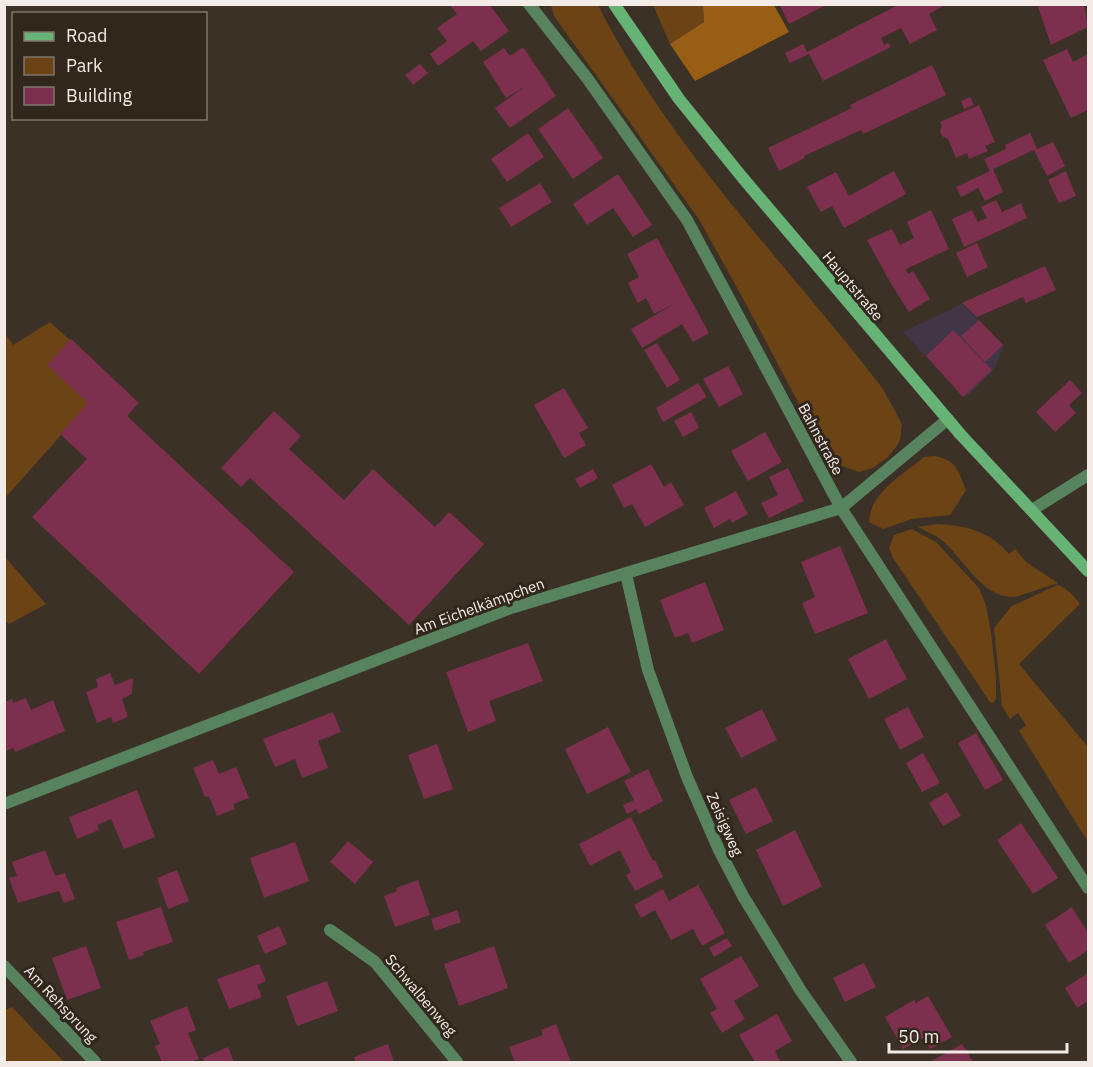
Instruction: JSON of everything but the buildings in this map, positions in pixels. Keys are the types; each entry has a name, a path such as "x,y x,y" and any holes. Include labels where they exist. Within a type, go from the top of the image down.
{"main road":[{"name":"Hauptstraße","path":"614,4 679,99 709,137 948,419 1089,571"}],"street":[{"name":"Bahnstraße","path":"529,4 587,78 687,220 841,508 1089,888"},
{"name":"Am Eichelkämpchen","path":"4,804 511,608 841,508 948,419"},
{"path":"1032,510 1089,475"},
{"name":"Zeisigweg","path":"626,574 648,670 687,777 719,850 777,953 851,1062"},
{"name":"Schwalbenweg","path":"330,930 375,962 457,1062"},
{"name":"Am Rehsprung","path":"4,966 95,1062"}],"shaded area":[{"path":"703,5 774,5 789,32 695,81 670,44 704,22"},
{"path":"962,304 1004,345 994,370 965,398 903,332"}],"green space":[{"path":"551,5 598,5 627,58 659,108 694,156 883,389 902,424 900,440 888,457 873,468 859,472 834,463 817,438 700,221 554,16"},
{"path":"653,5 703,5 704,22 670,44"},
{"path":"50,322 112,378 5,498 4,332 13,345"},
{"path":"934,456 948,460 956,467 966,490 950,515 912,519 883,529 869,522 871,511 881,493 924,457"},
{"path":"938,524 977,531 994,540 1009,554 1015,549 1026,562 1058,583 1015,597 1003,596 992,591 973,575 939,538 918,527"},
{"path":"912,529 936,542 979,588 986,606 991,633 996,678 996,699 993,703 990,702 893,558 889,548 894,535"},
{"path":"5,557 46,604 9,624 5,620"},
{"path":"1057,585 1067,590 1080,604 1019,664 1088,747 1088,842 1019,731 1026,725 1018,713 1010,719 1002,706 994,628 1012,606"},
{"path":"12,1007 64,1062 5,1062 5,1010"}]}
